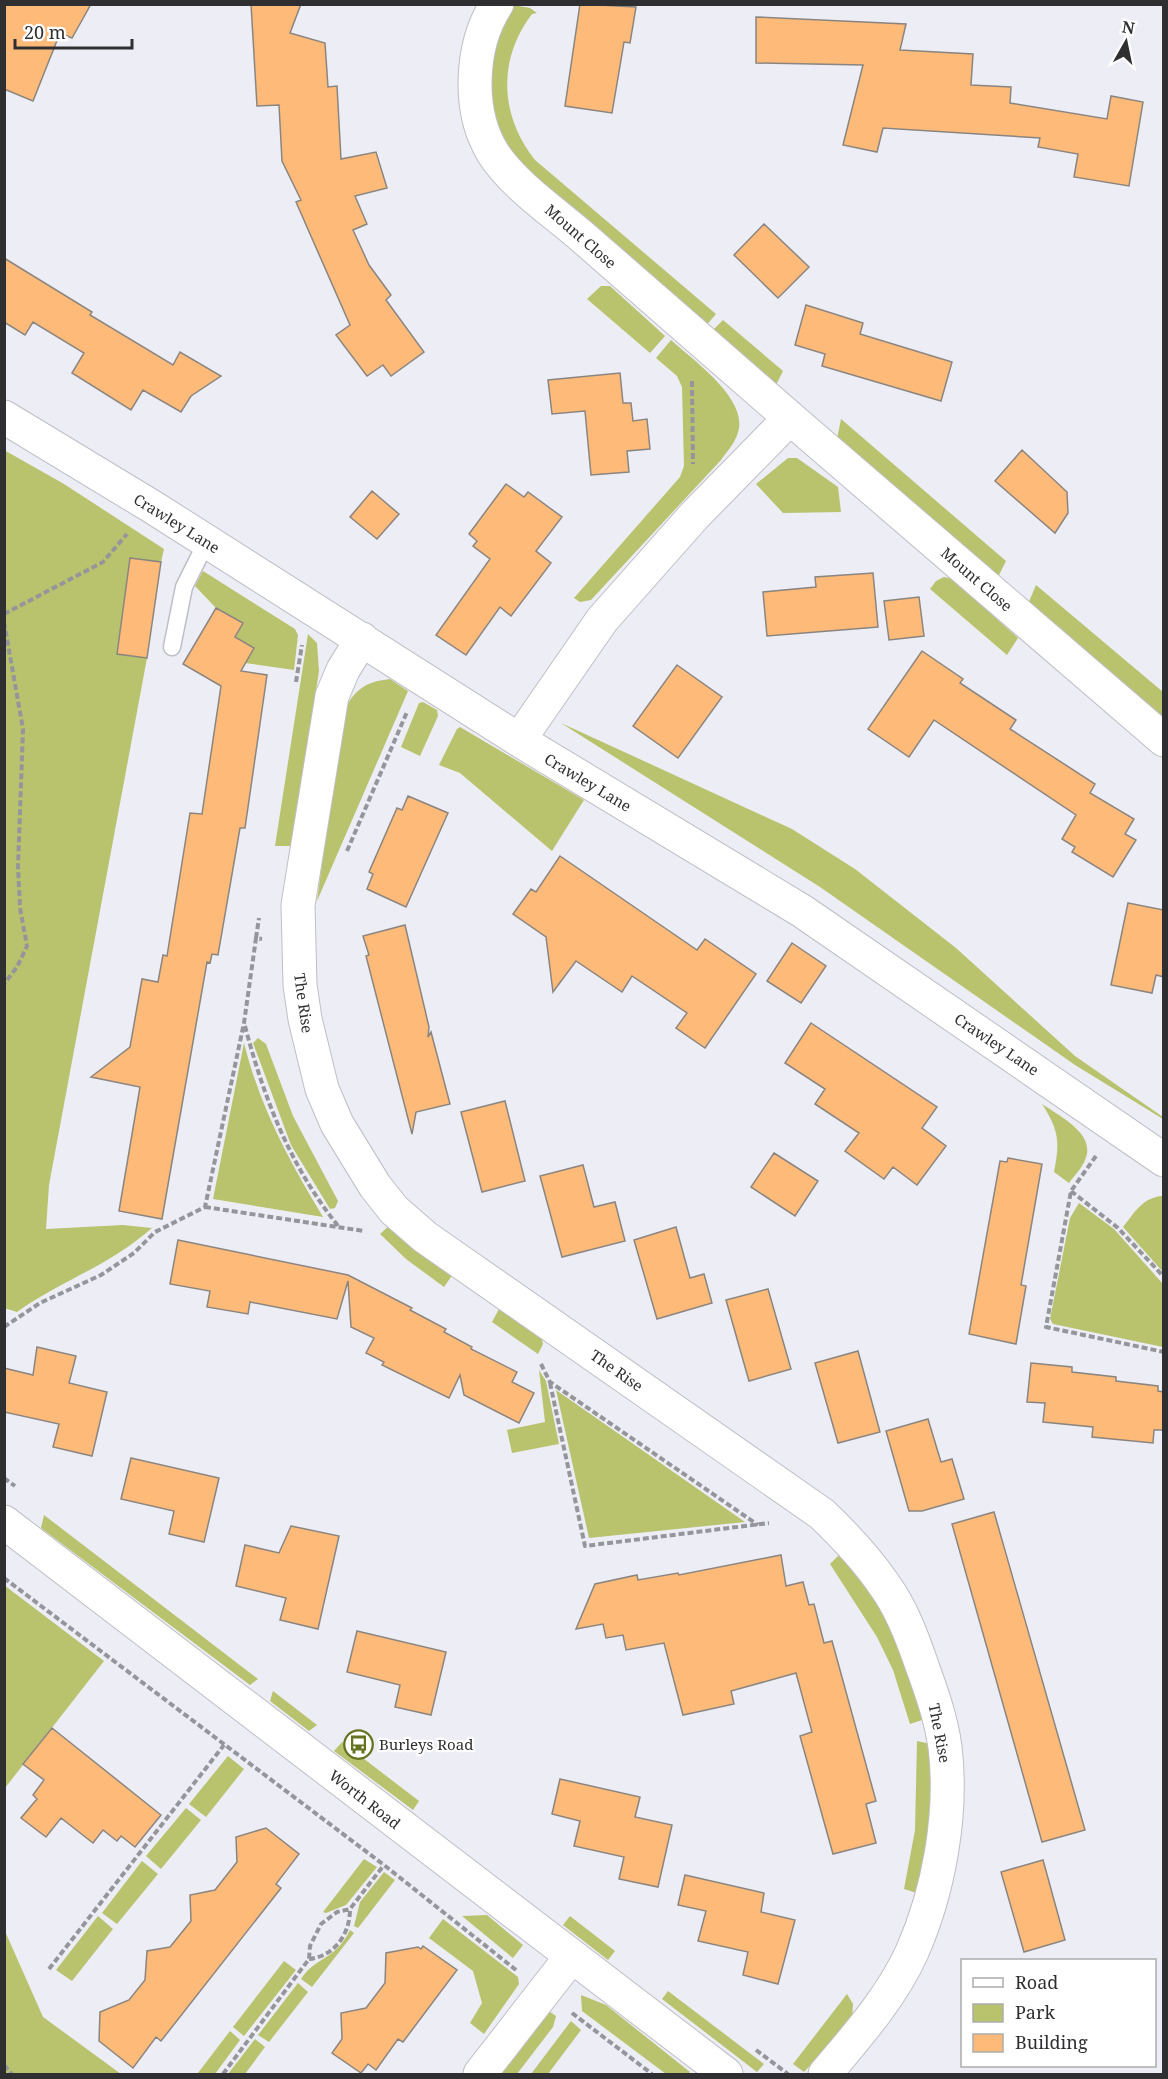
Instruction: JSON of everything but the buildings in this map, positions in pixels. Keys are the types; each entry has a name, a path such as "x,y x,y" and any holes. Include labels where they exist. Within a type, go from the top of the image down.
{"street":[{"name":"Mount Close","path":"496,4 480,41 476,68 481,128 494,154 529,190 690,331 1164,740"},
{"name":"Crawley Lane","path":"4,417 207,541 519,740 802,911 1164,1160"},
{"path":"519,740 602,620 694,516 790,418"},
{"name":"The Rise","path":"362,639 343,670 332,696 298,905 298,948 305,1019 322,1089 337,1124 357,1158 394,1210 468,1267 789,1489 845,1536 886,1587 901,1614 916,1647 938,1713 945,1746 947,1776 945,1812 935,1879 912,1951 877,2010 825,2074"},
{"name":"Worth Road","path":"4,1522 726,2074"},
{"path":"480,2074 571,1957"}],"lane":[{"path":"172,647 184,587 207,541"}],"path":[{"path":"690,331 694,516"},
{"path":"4,614 103,562 151,506"},
{"path":"4,622 23,729 18,866 20,908 27,946 17,967 4,984"},
{"path":"344,857 422,678"},
{"path":"205,1207 244,1023 256,938 298,948"},
{"path":"244,1023 257,1072 284,1141 325,1210 339,1227"},
{"path":"1164,1277 1118,1228 1071,1191 1046,1327 1164,1352"},
{"path":"4,1327 39,1303 101,1275 134,1253 155,1232 205,1207 366,1232 394,1210"},
{"path":"531,1357 541,1364 550,1382 585,1546 758,1525 769,1524 777,1527"},
{"path":"550,1382 758,1525"},
{"path":"769,1524 789,1489"},
{"path":"4,1578 384,1865 543,1992 652,2074"},
{"path":"49,1969 224,1745"},
{"path":"309,1959 327,1954 339,1942 348,1926 350,1909 384,1865"},
{"path":"223,2074 309,1959 310,1947 321,1924 337,1912 350,1909"},
{"path":"782,2069 789,2060"},
{"path":"4,2065 12,2074"}],"green space":[{"path":"513,5 530,8 537,13 532,14 521,32 508,69 509,107 523,143 535,160 716,314 704,328 512,159 492,113 489,85 498,25"},
{"path":"601,286 610,286 665,336 650,353 587,299"},
{"path":"723,320 783,371 774,389 711,332"},
{"path":"671,340 704,368 725,391 734,404 738,416 738,433 721,460 591,600 580,602 574,598 680,477 684,466 682,387 677,376 656,358"},
{"path":"841,419 1006,561 998,577 837,439"},
{"path":"4,450 64,484 164,549 161,562 130,559 117,654 147,658 49,1185 46,1229 123,1225 152,1228 119,1253 17,1312 4,1308"},
{"path":"788,458 797,458 838,487 841,512 783,513 756,484"},
{"path":"203,571 295,629 298,635 294,670 245,663 235,637 242,623 216,608 195,586"},
{"path":"944,577 952,579 1018,638 1007,655 930,589 936,581"},
{"path":"1036,585 1163,692 1163,722 1028,604"},
{"path":"308,634 317,643 319,671 292,846 275,846"},
{"path":"390,679 408,691 317,901 342,714 360,689 373,682"},
{"path":"423,702 437,710 438,716 420,756 401,747 419,703"},
{"path":"561,723 792,829 855,869 956,948 1075,1056 1163,1119 1075,1065 820,887"},
{"path":"460,727 584,800 552,851 460,773 439,765"},
{"path":"258,1038 266,1044 293,1116 338,1201 335,1208 330,1209 291,1145 253,1043"},
{"path":"244,1043 267,1111 323,1217 213,1199"},
{"path":"1042,1104 1066,1120 1086,1142 1085,1160 1069,1183 1054,1172 1057,1136 1052,1121"},
{"path":"1164,1196 1163,1272 1123,1227 1145,1202"},
{"path":"1079,1203 1114,1229 1163,1284 1163,1347 1053,1324 1050,1319 1070,1218"},
{"path":"391,1224 453,1274 444,1287 406,1259 380,1234"},
{"path":"499,1309 541,1335 543,1344 538,1354 492,1322"},
{"path":"539,1370 546,1381 559,1444 512,1453 507,1430 545,1422"},
{"path":"556,1390 745,1522 589,1538"},
{"path":"44,1515 258,1679 250,1685 41,1528"},
{"path":"838,1556 846,1558 888,1619 925,1719 910,1724 893,1670 877,1637 830,1564"},
{"path":"4,1585 104,1661 5,1788 4,1788"},
{"path":"273,1691 317,1725 309,1731 270,1701"},
{"path":"917,1741 931,1744 931,1828 917,1893 904,1889 915,1830"},
{"path":"342,1742 419,1801 413,1810 334,1751"},
{"path":"228,1756 244,1769 206,1817 189,1804"},
{"path":"186,1808 201,1820 161,1869 146,1856"},
{"path":"364,1859 377,1867 346,1905 326,1913 323,1912"},
{"path":"142,1861 158,1874 117,1924 102,1913"},
{"path":"384,1872 395,1880 358,1928 354,1926 360,1902"},
{"path":"487,1915 523,1945 513,1958 462,1916"},
{"path":"98,1916 113,1929 72,1981 56,1970"},
{"path":"570,1916 615,1951 608,1960 563,1925"},
{"path":"443,1919 518,1977 519,1984 484,2034 470,2023 482,2003 473,1971 429,1938"},
{"path":"4,1929 43,2017 121,2074 5,2074"},
{"path":"350,1930 354,1933 312,1987 301,1979 313,1966 338,1948"},
{"path":"284,1961 296,1970 244,2036 233,2027"},
{"path":"298,1983 308,1992 269,2042 258,2035"},
{"path":"668,1991 764,2064 757,2072 662,1999"},
{"path":"847,1994 853,2004 852,2020 804,2072 793,2064"},
{"path":"581,1995 606,2005 690,2072 688,2074 666,2074 582,2011"},
{"path":"546,2009 556,2016 553,2027 517,2074 497,2074"},
{"path":"571,2021 581,2030 548,2074 531,2074"},
{"path":"230,2031 240,2040 215,2074 198,2073"},
{"path":"255,2039 265,2047 245,2074 228,2074"}],"place":[{"name":"Burleys Road","path":"358,1744"}]}
